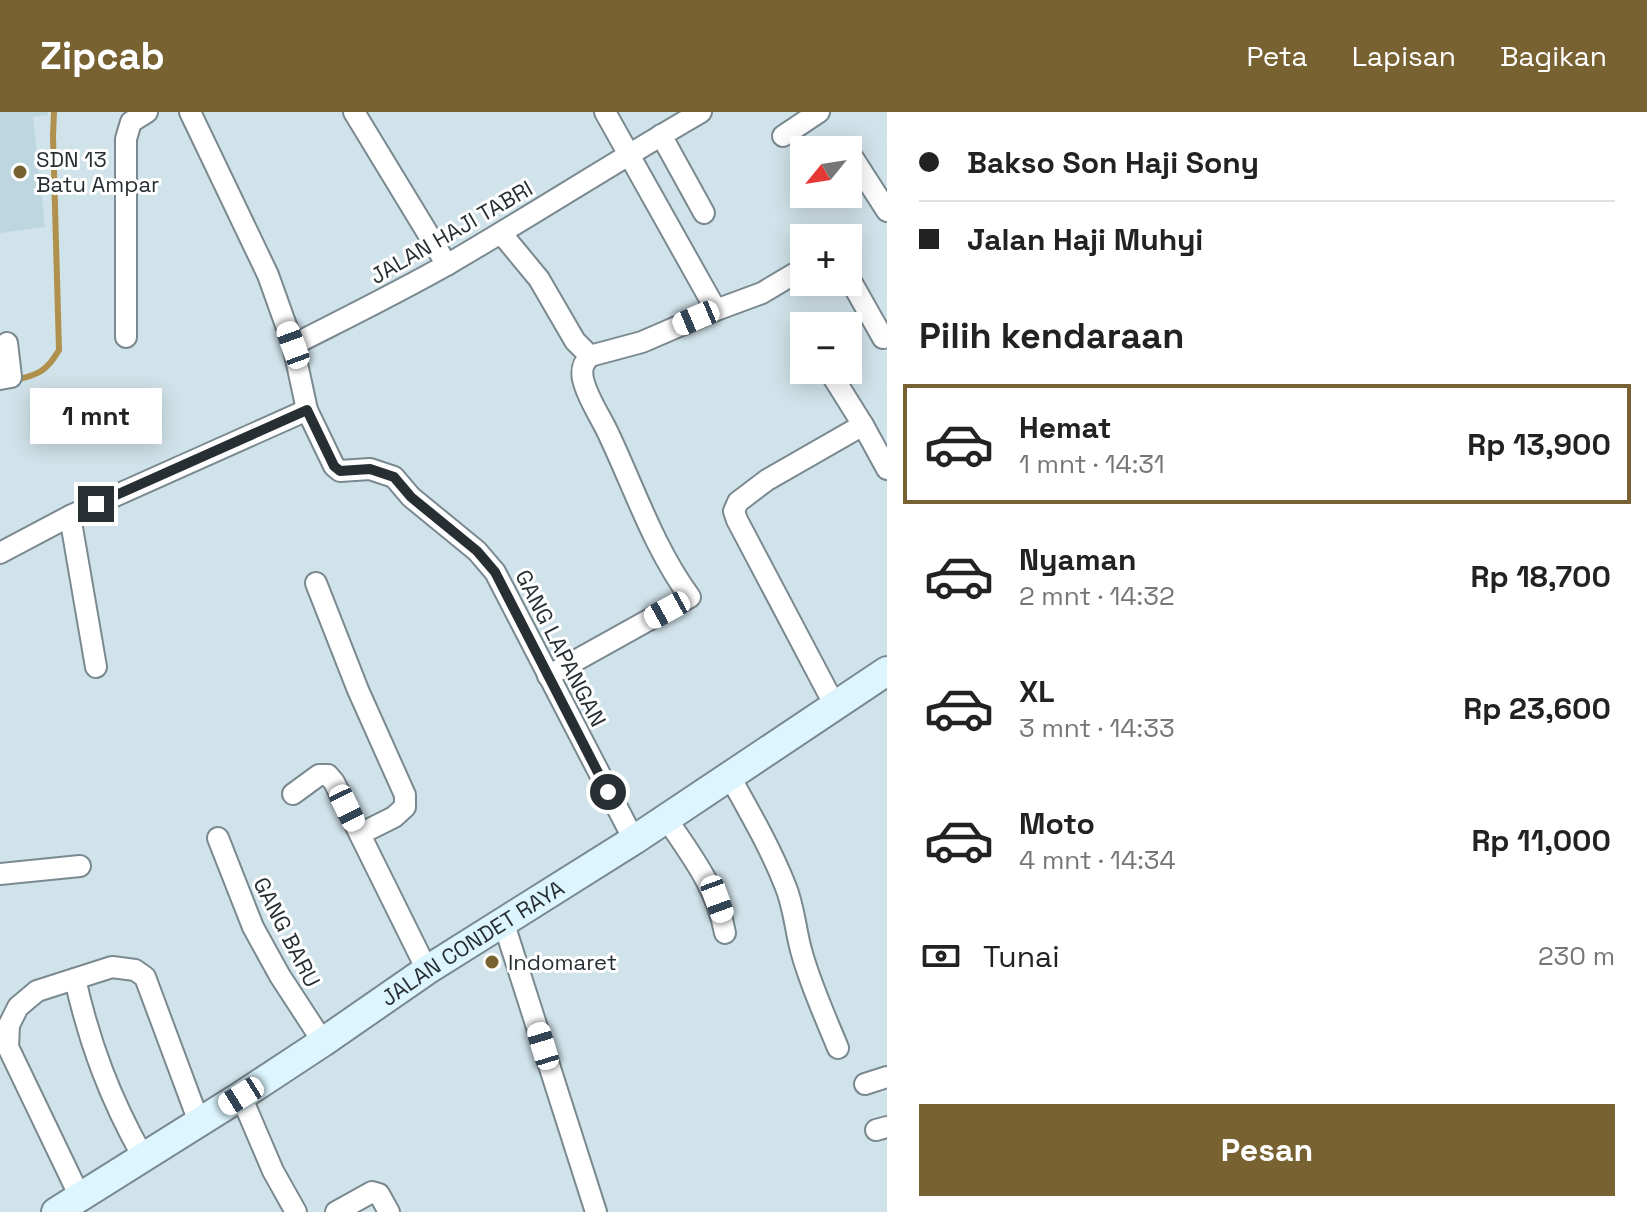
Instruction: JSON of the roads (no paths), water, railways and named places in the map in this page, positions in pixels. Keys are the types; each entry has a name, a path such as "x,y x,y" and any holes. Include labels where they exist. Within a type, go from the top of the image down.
{"street":[{"path":"126,337 126,139 131,122 147,112"},
{"name":"GANG LAPANGAN","path":"190,112 268,275 293,345 307,410 334,466 340,471 370,469 394,477 411,497 477,551 495,572 634,840"},
{"path":"354,112 447,265"},
{"path":"605,112 716,310"},
{"name":"JALAN HAJI TABRI","path":"293,345 447,265 701,112"},
{"path":"783,136 819,112"},
{"path":"661,135 704,213"},
{"path":"862,172 887,211"},
{"path":"501,233 539,279 575,341 590,356"},
{"path":"548,676 690,597 653,535 586,388 582,378 584,361 590,356 642,342 762,293 790,276"},
{"path":"859,296 883,338 887,336"},
{"path":"0,379 11,377 7,343"},
{"path":"837,384 887,469"},
{"path":"0,553 70,516 307,410"},
{"path":"834,704 734,511 738,502 767,480 863,425"},
{"path":"70,516 96,667"},
{"path":"316,583 358,690 405,795 405,807 394,817 360,834"},
{"name":"JALAN CONDET RAYA","path":"56,1212 241,1096 427,970 634,840 887,671"},
{"path":"293,794 319,775 328,775 334,782 427,970"},
{"path":"729,775 786,887 793,906 801,950 838,1048"},
{"path":"666,818 709,881 722,915 725,933"},
{"name":"GANG BARU","path":"218,838 253,927 280,976 323,1042"},
{"path":"0,874 80,866"},
{"path":"503,921 596,1212"},
{"path":"80,1197 8,1047 9,1025 18,1007 37,991 112,967 135,970 145,977 199,1122"},
{"path":"75,979 103,1076 116,1108 143,1157"},
{"path":"865,1084 887,1077"},
{"path":"241,1096 273,1171 296,1212"},
{"path":"336,1212 372,1192 379,1194 389,1212"}],"waterway":[{"path":"15,380 41,371 59,350 54,112"}],"place":[{"name":"SDN 13 Batu Ampar","path":"20,172"},
{"name":"Indomaret","path":"492,962"}]}
